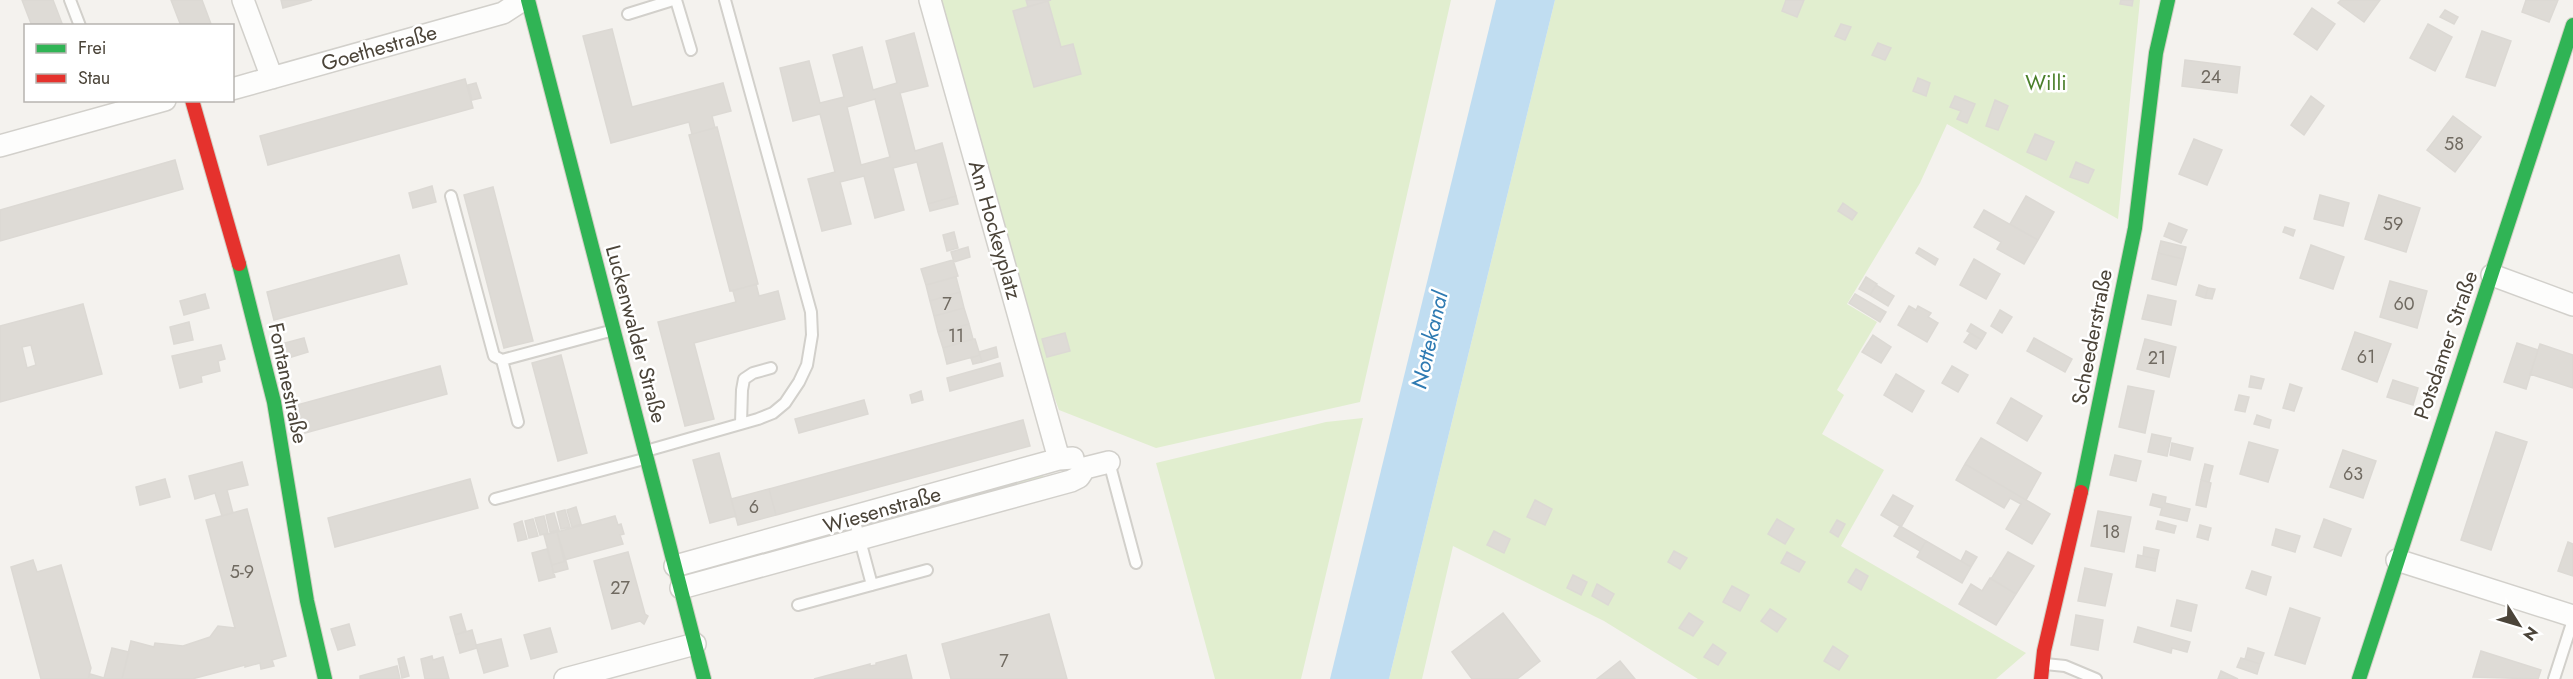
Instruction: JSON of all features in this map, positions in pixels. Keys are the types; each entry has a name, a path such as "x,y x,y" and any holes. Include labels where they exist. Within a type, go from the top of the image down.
{"main road":[{"name":"Luckenwalder Straße","path":"528,0 704,679"},
{"name":"Scheederstraße","path":"2041,679 2135,228 2156,53 2167,1"},
{"name":"Potsdamer Straße","path":"2359,679 2573,24"},
{"name":"Fontanestraße","path":"193,102 265,363 278,427 300,572 325,679"}],"street":[{"path":"243,0 272,78"},
{"name":"Goethestraße","path":"234,88 503,13 523,0"},
{"name":"Am Hockeyplatz","path":"930,0 1059,459"},
{"path":"0,146 110,107 149,102"},
{"path":"2492,275 2573,305"},
{"path":"1059,459 1071,456 1085,468"},
{"name":"Wiesenstraße","path":"675,567 1059,459"},
{"name":"Wiesenstraße","path":"681,588 1071,482 1079,477 1085,468 1109,462"},
{"path":"2397,560 2573,618"},
{"path":"565,679 695,644"}],"lane":[{"path":"70,0 79,24"},
{"path":"628,14 674,0 691,50"},
{"path":"495,499 646,455 773,413 794,391 801,378 811,350 812,324 725,0"},
{"path":"451,196 492,354 496,358 502,360 614,330"},
{"path":"502,360 518,422"},
{"path":"741,423 744,379 753,373 771,368"},
{"path":"1109,462 1136,563"},
{"path":"854,518 872,585"},
{"path":"798,604 927,570"},
{"path":"2553,679 2573,618"},
{"path":"2043,664 2065,666 2097,679"}],"green space":[{"path":"932,0 1451,0 1360,402 1156,448 1059,410 1027,323"},
{"name":"Willi","path":"1555,0 2140,0 2118,219 1947,124 1920,183 1847,304 1877,322 1837,390 1844,395 1822,434 1884,470 1841,546 2026,653 1996,679 1698,679 1604,621 1453,546 1422,679 1389,679"},
{"path":"1363,418 1301,679 1215,679 1156,463 1326,422"},
{"path":"1042,472 1045,484 868,531 865,521 1020,482 1026,476"},
{"path":"852,531 709,574 706,566 795,541 800,544"}],"water":[{"name":"Nottekanal","path":"1496,0 1555,0 1389,679 1330,679"}],"building":[{"path":"22,0 53,0 62,24 31,24"},
{"path":"171,0 202,0 211,24 180,24"},
{"path":"281,0 312,0 283,8"},
{"path":"1026,0 1051,0 1028,7"},
{"path":"1786,0 1804,0 1797,17 1782,11"},
{"path":"2121,0 2133,0 2132,6 2120,4"},
{"path":"2341,0 2380,0 2364,22 2338,3"},
{"path":"2526,0 2558,0 2549,22 2522,12"},
{"path":"1048,1 1061,47 1073,44 1081,74 1034,87 1013,11"},
{"path":"2312,8 2335,24 2317,50 2294,34"},
{"path":"2445,10 2458,17 2454,24 2440,17"},
{"path":"1841,24 1851,27 1845,40 1835,36"},
{"path":"2428,24 2452,37 2435,71 2410,58"},
{"path":"612,29 632,107 723,83 731,111 712,116 715,128 692,134 689,122 611,143 583,36"},
{"path":"2482,31 2511,41 2495,86 2466,77"},
{"path":"914,33 928,86 900,93 915,151 942,143 956,196 928,204 917,162 893,168 904,210 875,218 864,176 840,182 851,224 822,231 808,179 835,172 820,114 793,121 780,68 809,61 820,103 844,97 833,55 862,47 873,90 897,83 886,41","holes":["875,99 890,157 861,165 847,107"]},
{"path":"1878,43 1891,48 1885,60 1872,55"},
{"path":"2185,60 2240,67 2237,93 2182,86"},
{"path":"1918,78 1930,83 1926,96 1913,91"},
{"path":"465,79 473,108 268,165 260,136"},
{"path":"476,83 481,98 472,100 468,85"},
{"path":"1955,96 1975,104 1967,123 1957,119 1961,111 1950,107"},
{"path":"2311,96 2324,106 2304,135 2291,125"},
{"path":"1995,100 2008,106 1998,130 1986,126"},
{"path":"2453,116 2481,137 2455,172 2427,150"},
{"path":"717,127 758,284 730,291 689,135"},
{"path":"2035,134 2054,142 2046,160 2027,152"},
{"path":"2194,139 2222,150 2207,185 2179,174"},
{"path":"175,160 183,189 0,241 0,210"},
{"path":"2076,162 2094,170 2088,183 2070,177"},
{"path":"432,186 436,202 413,208 409,193"},
{"path":"493,187 533,341 504,348 464,195"},
{"path":"2320,195 2349,203 2343,226 2314,219"},
{"path":"2379,195 2420,208 2406,252 2365,239"},
{"path":"956,196 958,204 930,211 928,204"},
{"path":"2026,196 2054,212 2038,240 2010,224"},
{"path":"1843,203 1857,213 1852,220 1838,211"},
{"path":"1984,210 2038,240 2024,264 1997,249 2001,242 1974,227"},
{"path":"2169,223 2187,230 2181,243 2164,236"},
{"path":"2285,227 2295,230 2293,236 2283,232"},
{"path":"954,232 958,248 947,251 943,235"},
{"path":"2161,241 2186,247 2183,259 2158,253"},
{"path":"2311,245 2344,257 2333,289 2300,278"},
{"path":"968,247 970,257 954,262 951,252"},
{"path":"1919,248 1938,259 1935,265 1916,253"},
{"path":"2158,253 2183,259 2176,285 2152,279"},
{"path":"399,255 407,284 274,320 267,292"},
{"path":"1974,259 2000,274 1986,299 1960,285"},
{"path":"953,260 958,276 926,285 921,269"},
{"path":"956,277 960,292 930,301 926,285"},
{"path":"1866,277 1877,284 1870,295 1859,289"},
{"path":"2390,281 2427,291 2417,328 2380,317"},
{"path":"756,284 759,296 778,291 785,319 694,343 714,419 685,426 658,322 736,302 733,291"},
{"path":"1876,285 1894,296 1888,306 1870,295"},
{"path":"2199,285 2208,288 2205,298 2196,295"},
{"path":"2208,288 2215,289 2212,299 2205,298"},
{"path":"960,292 964,308 934,316 930,301"},
{"path":"205,294 209,308 184,315 180,301"},
{"path":"1855,294 1886,312 1880,322 1849,303"},
{"path":"2148,295 2176,301 2171,325 2142,319"},
{"path":"83,304 102,374 0,402 0,326","holes":["31,345 36,365 27,368 22,347"]},
{"path":"1909,306 1916,310 1918,306 1931,313 1928,317 1938,323 1927,342 1898,325"},
{"path":"964,308 969,324 938,332 934,316"},
{"path":"2000,310 2012,317 2002,333 1991,326"},
{"path":"189,322 193,340 174,344 170,327"},
{"path":"969,324 973,339 943,348 938,332"},
{"path":"1971,324 1986,333 1982,340 1967,331"},
{"path":"2355,332 2391,344 2377,382 2342,369"},
{"path":"1065,333 1070,351 1047,357 1042,339"},
{"path":"1970,333 1982,340 1976,349 1964,342"},
{"path":"1873,335 1891,347 1881,363 1862,352"},
{"path":"304,338 308,352 285,359 281,344"},
{"path":"2034,338 2072,359 2065,372 2027,351"},
{"path":"975,339 980,355 947,364 943,348"},
{"path":"2145,339 2176,347 2169,377 2137,369"},
{"path":"2517,343 2538,350 2526,389 2504,382"},
{"path":"2540,344 2573,355 2573,388 2530,374"},
{"path":"221,345 225,359 218,361 220,371 201,376 202,382 180,388 172,356"},
{"path":"996,347 998,357 982,362 979,352"},
{"path":"561,355 587,453 558,461 532,363"},
{"path":"980,355 982,362 973,364 971,358"},
{"path":"1000,363 1003,376 950,391 947,378"},
{"path":"440,366 447,394 305,433 297,405"},
{"path":"1952,366 1968,375 1958,392 1942,383"},
{"path":"1896,374 1924,391 1912,412 1884,395"},
{"path":"2251,376 2264,379 2261,389 2249,387"},
{"path":"2393,380 2418,388 2413,405 2387,397"},
{"path":"2290,384 2302,388 2294,411 2283,408"},
{"path":"2128,386 2154,391 2145,433 2119,427"},
{"path":"921,391 923,400 912,403 910,395"},
{"path":"2239,395 2249,397 2245,412 2235,410"},
{"path":"2011,398 2042,416 2027,441 1997,423"},
{"path":"864,400 868,414 799,433 795,419"},
{"path":"2257,415 2271,420 2269,428 2254,424"},
{"path":"1023,420 1030,446 776,515 769,489"},
{"path":"2496,432 2527,442 2491,550 2461,540"},
{"path":"2152,434 2171,438 2167,456 2148,452"},
{"path":"1981,438 2041,473 2026,500 1965,464"},
{"path":"2249,442 2278,450 2268,482 2240,474"},
{"path":"2172,443 2193,448 2190,460 2170,455"},
{"path":"2343,450 2376,461 2363,498 2330,487"},
{"path":"719,453 736,516 710,523 693,460"},
{"path":"2115,455 2141,461 2136,481 2110,475"},
{"path":"242,462 248,485 227,490 233,513 222,516 215,493 195,499 189,476"},
{"path":"1965,464 2050,514 2032,544 2006,529 2021,504 2010,498 2004,508 1956,480"},
{"path":"2205,464 2213,466 2209,482 2201,480"},
{"path":"165,479 170,497 140,505 136,487"},
{"path":"470,479 478,508 335,547 328,518"},
{"path":"2201,480 2211,483 2206,507 2196,505"},
{"path":"769,489 776,515 738,525 731,499"},
{"path":"2153,494 2166,497 2165,503 2190,509 2187,521 2160,515 2162,508 2150,505"},
{"path":"1893,495 1913,506 1901,527 1881,515"},
{"path":"1535,500 1552,509 1545,525 1527,517"},
{"path":"576,507 581,524 572,527 567,510"},
{"path":"247,509 286,656 272,660 274,666 261,669 260,663 245,667 245,665 192,679 122,679 131,641 154,647 155,643 183,646 210,637 218,626 235,628 206,520"},
{"path":"565,510 570,527 561,529 557,512"},
{"path":"2098,511 2131,517 2124,552 2091,546"},
{"path":"554,513 559,530 550,532 546,515"},
{"path":"544,516 548,533 540,535 535,518"},
{"path":"615,516 624,534 620,535 623,544 564,560 557,532"},
{"path":"533,519 538,536 529,538 525,521"},
{"path":"1777,519 1794,529 1785,544 1768,534"},
{"path":"2324,519 2351,529 2341,556 2314,547"},
{"path":"1837,520 1845,524 1838,537 1830,532"},
{"path":"522,521 527,539 518,541 514,524"},
{"path":"2158,521 2176,526 2174,533 2156,529"},
{"path":"2200,525 2211,528 2208,540 2197,537"},
{"path":"1900,526 1926,541 1920,551 1894,536"},
{"path":"2276,529 2300,536 2295,552 2272,545"},
{"path":"1494,531 1510,539 1504,553 1487,545"},
{"path":"557,532 566,561 552,565 544,535"},
{"path":"1926,541 1971,567 1962,583 1917,557"},
{"path":"2568,542 2573,544 2573,576 2558,571"},
{"path":"2144,547 2159,550 2157,559 2143,556"},
{"path":"547,549 555,577 539,581 532,553"},
{"path":"1674,551 1687,558 1680,569 1668,562"},
{"path":"1966,551 1977,557 1971,567 1961,561"},
{"path":"628,552 645,614 648,616 644,624 640,621 612,629 594,561"},
{"path":"1787,552 1805,562 1799,572 1781,563"},
{"path":"2008,552 2034,566 2016,594 1991,579"},
{"path":"2138,555 2157,559 2155,571 2136,567"},
{"path":"33,560 37,572 61,565 91,668 88,679 41,679 11,567"},
{"path":"566,561 568,569 553,573 552,565"},
{"path":"2085,568 2112,574 2105,606 2078,601"},
{"path":"1856,569 1868,576 1861,590 1848,582"},
{"path":"2252,571 2271,577 2266,595 2246,588"},
{"path":"1573,575 1587,582 1581,595 1567,588"},
{"path":"1990,578 2016,594 1996,625 1959,604 1971,584 1982,591"},
{"path":"1597,584 1614,594 1608,605 1592,596"},
{"path":"1732,586 1749,595 1740,611 1723,602"},
{"path":"2177,600 2197,605 2191,631 2171,626"},
{"path":"2290,608 2320,618 2305,664 2275,655"},
{"path":"1770,609 1786,619 1777,632 1761,621"},
{"path":"1503,613 1540,661 1517,679 1472,679 1452,652"},
{"path":"1689,613 1703,622 1693,636 1679,628"},
{"path":"461,614 466,631 455,635 450,617"},
{"path":"1049,614 1067,679 951,679 942,644"},
{"path":"2076,615 2103,620 2098,650 2071,645"},
{"path":"349,624 355,645 338,650 331,629"},
{"path":"2138,627 2190,642 2187,652 2172,648 2171,653 2134,642"},
{"path":"550,628 557,652 531,659 524,635"},
{"path":"472,630 477,648 460,653 455,635"},
{"path":"501,639 508,666 484,673 476,645"},
{"path":"1713,644 1726,653 1718,665 1704,657"},
{"path":"1833,646 1848,656 1839,670 1824,661"},
{"path":"112,648 129,652 122,679 88,679 90,674 104,678"},
{"path":"2248,648 2264,653 2260,664 2245,659"},
{"path":"2481,651 2541,670 2538,679 2473,677"},
{"path":"906,655 912,679 814,679 870,664 870,666 876,665 876,663"},
{"path":"432,656 433,660 443,657 449,679 425,679 421,659"},
{"path":"404,657 409,676 402,678 398,659"},
{"path":"2241,658 2260,664 2257,674 2237,667"},
{"path":"1620,661 1635,679 1597,679"},
{"path":"397,666 400,679 360,679 360,676"},
{"path":"2221,671 2238,679 2218,679"}],"traffic: fast":[{"path":"528,0 704,679"},
{"path":"2081,492 2135,228 2156,53 2168,0"},
{"path":"2359,679 2573,25"},
{"path":"239,264 274,402 307,601 325,679"}],"traffic: jam":[{"path":"193,102 239,264"},
{"path":"2041,679 2044,651 2081,492"}]}
